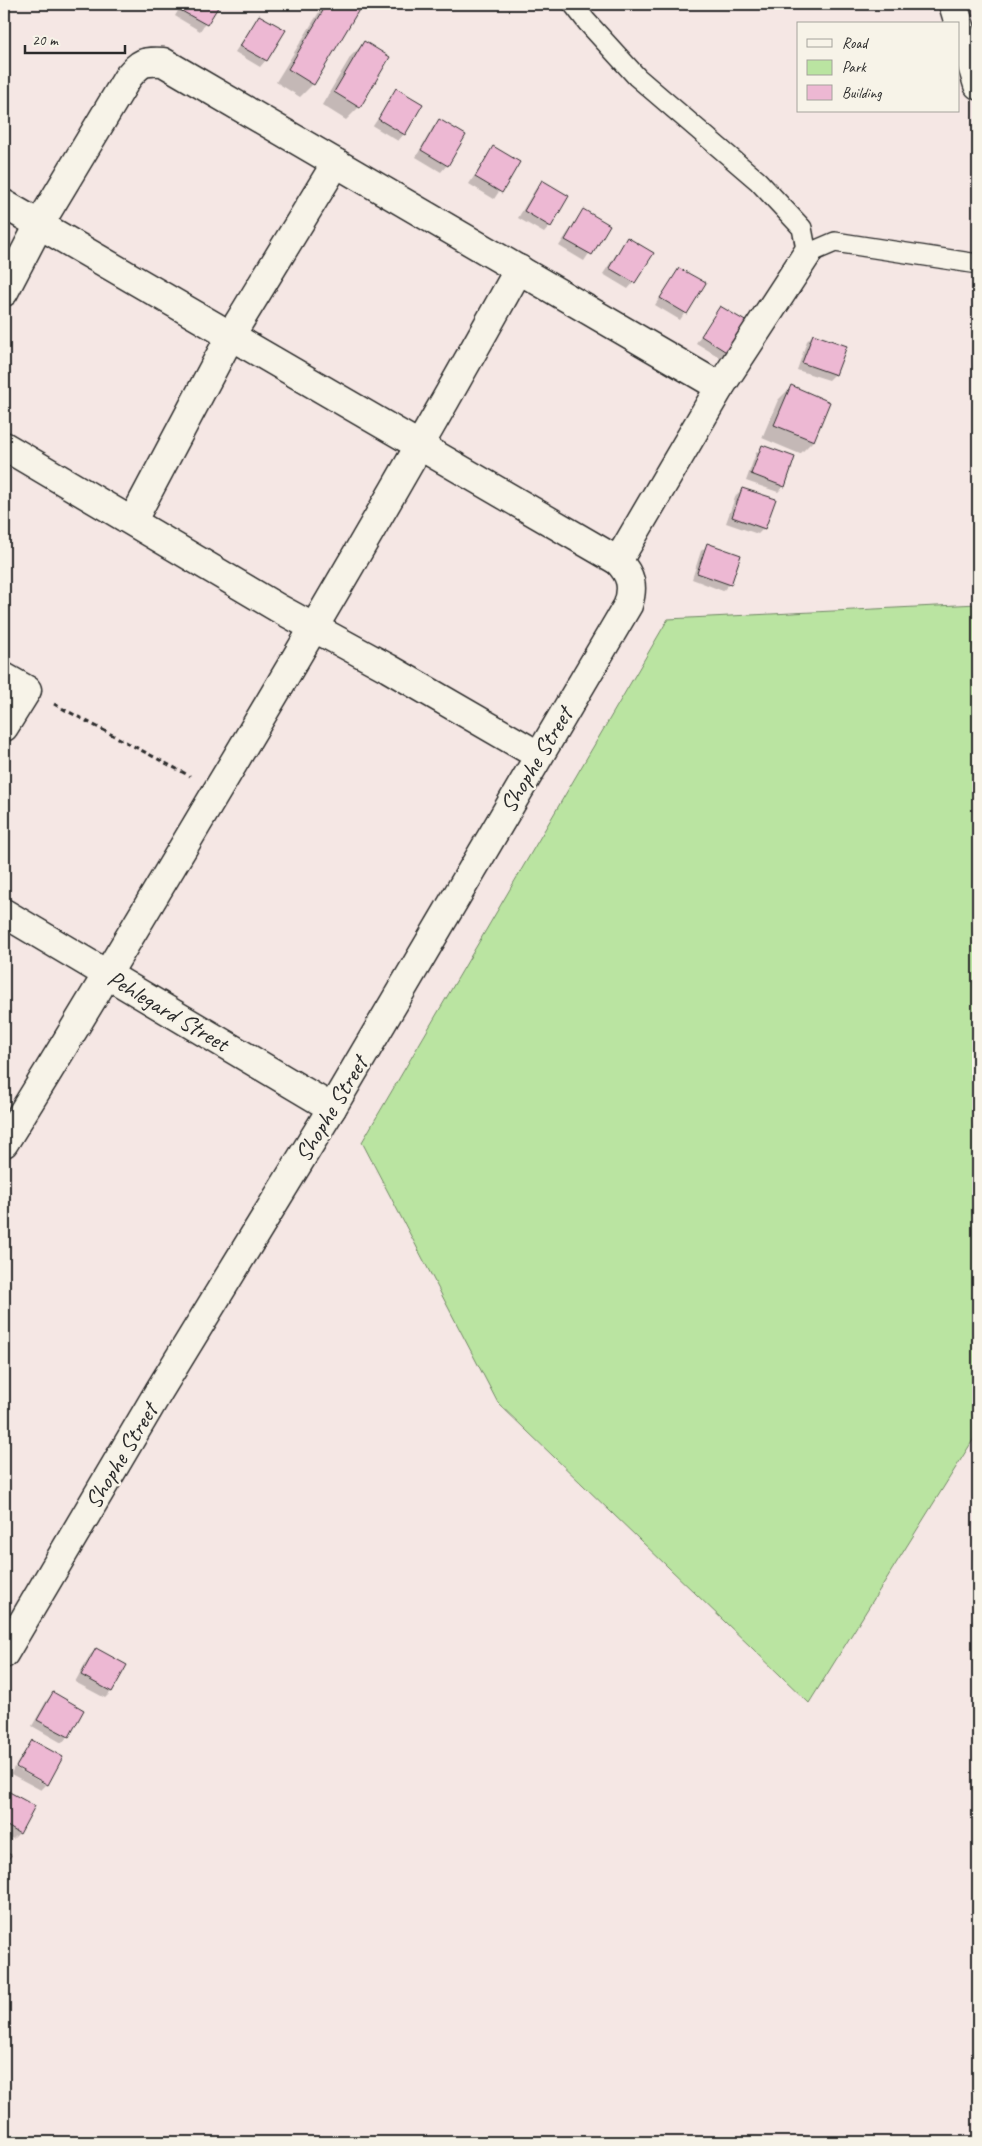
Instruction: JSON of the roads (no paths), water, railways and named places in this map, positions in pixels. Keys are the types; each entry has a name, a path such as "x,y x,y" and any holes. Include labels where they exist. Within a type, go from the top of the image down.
{"street":[{"path":"953,4 959,22"},
{"path":"960,27 978,85"},
{"path":"4,292 39,225 128,77 139,64 147,61 163,62 720,387"},
{"path":"133,520 231,336 336,163"},
{"path":"4,204 618,560 720,387 808,254"},
{"path":"4,1142 107,976 314,628 421,446 519,269"},
{"path":"4,446 314,628 388,668 538,755"},
{"name":"Shophe Street","path":"4,1654 159,1391 332,1108 628,605 632,583 627,570 618,560"},
{"path":"4,728 15,684"},
{"name":"Pehlegard Street","path":"4,913 107,976 332,1108"}],"lane":[{"path":"573,4 637,77 758,181 797,222 802,228 808,254 835,242 978,264"}]}
